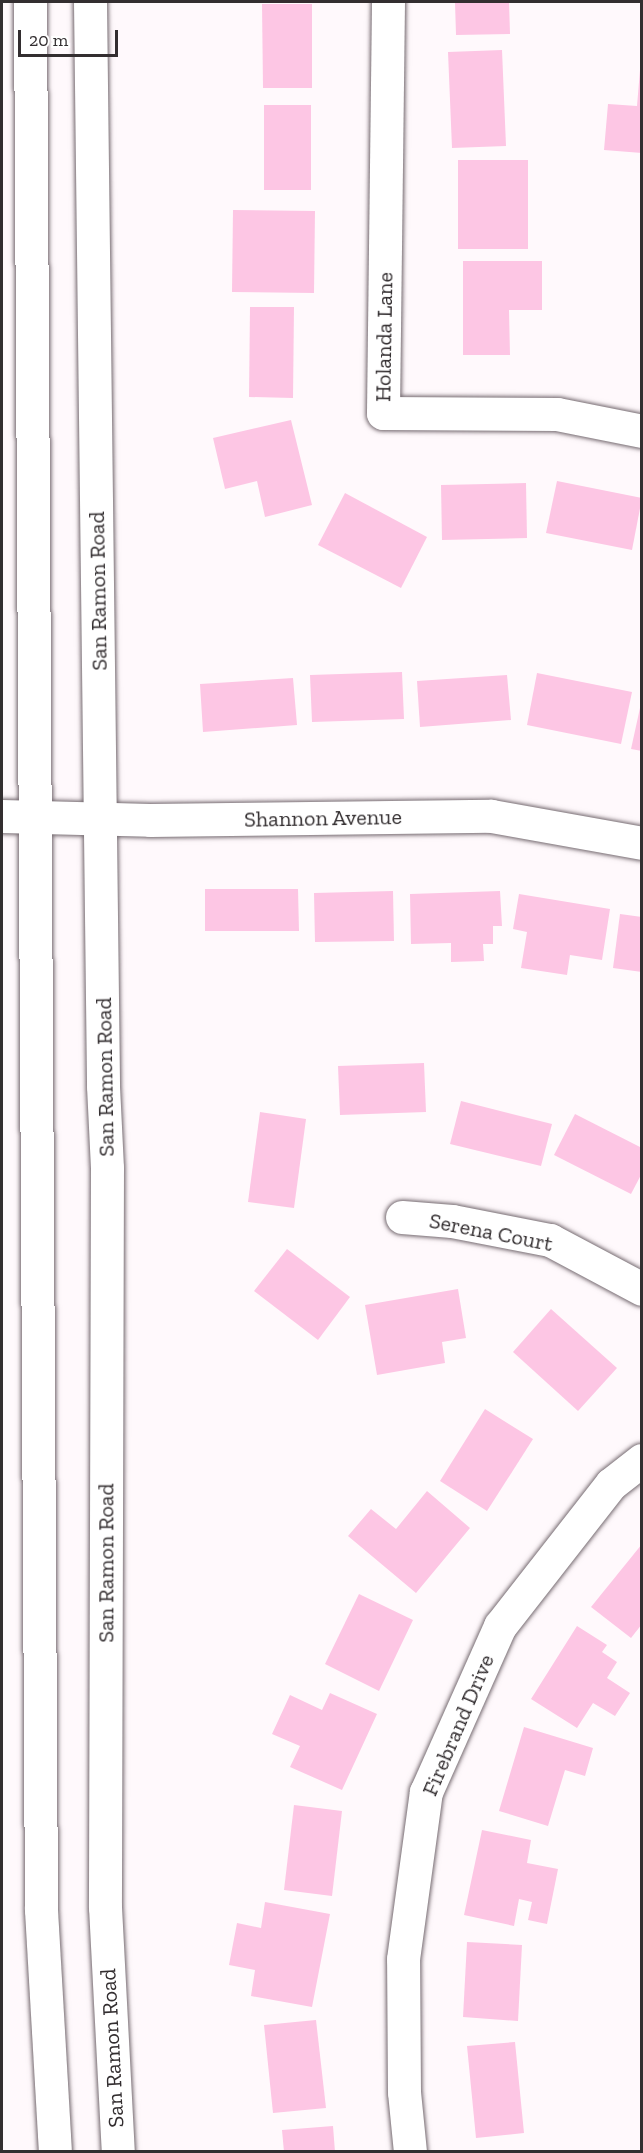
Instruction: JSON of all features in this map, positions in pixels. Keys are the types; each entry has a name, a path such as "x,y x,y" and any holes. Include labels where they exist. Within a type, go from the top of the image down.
{"main road":[{"path":"30,2 41,1910 55,2151"},
{"name":"San Ramon Road","path":"90,2 107,1168 105,1907 118,2151"},
{"name":"Holanda Lane","path":"388,2 382,412 557,414 642,431"},
{"name":"Shannon Avenue","path":"2,816 101,820 491,816 642,843"},
{"name":"Serena Court","path":"402,1217 452,1221 550,1240 642,1289"},
{"name":"Firebrand Drive","path":"410,2151 404,2092 403,1959 426,1792 500,1626 611,1484 642,1460"}],"building":[{"path":"455,2 509,2 510,34 456,35"},
{"path":"262,4 312,4 312,88 263,88"},
{"path":"502,50 506,146 452,148 448,52"},
{"path":"640,70 642,153 604,150 608,104 637,106"},
{"path":"264,105 311,105 311,190 264,190"},
{"path":"458,160 528,160 528,249 458,249"},
{"path":"233,210 315,211 314,293 232,292"},
{"path":"463,261 542,261 542,310 509,310 510,355 463,355"},
{"path":"250,307 294,307 293,398 249,397"},
{"path":"291,420 312,505 265,517 257,481 225,489 213,438"},
{"path":"557,481 642,498 632,550 546,533"},
{"path":"526,483 527,538 442,540 441,485"},
{"path":"345,493 427,537 401,588 318,545"},
{"path":"402,672 404,719 312,722 310,675"},
{"path":"537,673 632,692 621,744 527,725"},
{"path":"507,675 511,720 420,727 417,681"},
{"path":"293,678 297,725 203,732 200,684"},
{"path":"640,708 642,708 642,751 631,749"},
{"path":"205,889 298,889 299,931 205,931"},
{"path":"393,891 394,941 315,942 314,893"},
{"path":"500,891 502,926 493,926 493,944 483,944 484,961 451,962 451,943 411,944 410,894"},
{"path":"519,894 610,909 602,960 570,955 567,975 521,968 527,932 513,929"},
{"path":"620,914 642,917 642,972 613,968"},
{"path":"424,1063 426,1112 340,1115 338,1066"},
{"path":"461,1101 552,1124 541,1166 450,1144"},
{"path":"260,1112 306,1119 294,1208 248,1202"},
{"path":"575,1114 642,1148 642,1173 631,1194 554,1155"},
{"path":"287,1249 350,1297 318,1340 254,1291"},
{"path":"458,1289 466,1338 442,1342 445,1363 377,1375 365,1305"},
{"path":"551,1309 617,1368 578,1411 513,1352"},
{"path":"485,1409 533,1439 487,1511 440,1481"},
{"path":"427,1491 470,1528 416,1593 348,1536 371,1509 396,1529"},
{"path":"642,1544 642,1624 631,1638 591,1607"},
{"path":"359,1594 413,1620 379,1691 325,1664"},
{"path":"577,1626 607,1645 602,1652 617,1662 607,1678 630,1693 615,1716 593,1703 577,1728 531,1699"},
{"path":"330,1693 377,1714 342,1790 290,1767 300,1746 272,1734 290,1695 322,1710"},
{"path":"524,1727 593,1748 585,1776 565,1770 548,1826 499,1811"},
{"path":"294,1805 342,1811 332,1896 284,1890"},
{"path":"482,1830 531,1840 527,1863 558,1869 547,1924 528,1920 532,1902 519,1899 514,1926 464,1915"},
{"path":"265,1902 330,1914 312,2007 251,1996 255,1970 229,1965 237,1923 261,1928"},
{"path":"467,1942 522,1945 518,2021 463,2017"},
{"path":"316,2020 326,2108 273,2113 264,2025"},
{"path":"515,2042 524,2133 476,2138 467,2046"},
{"path":"333,2126 335,2152 284,2152 282,2130"}]}
